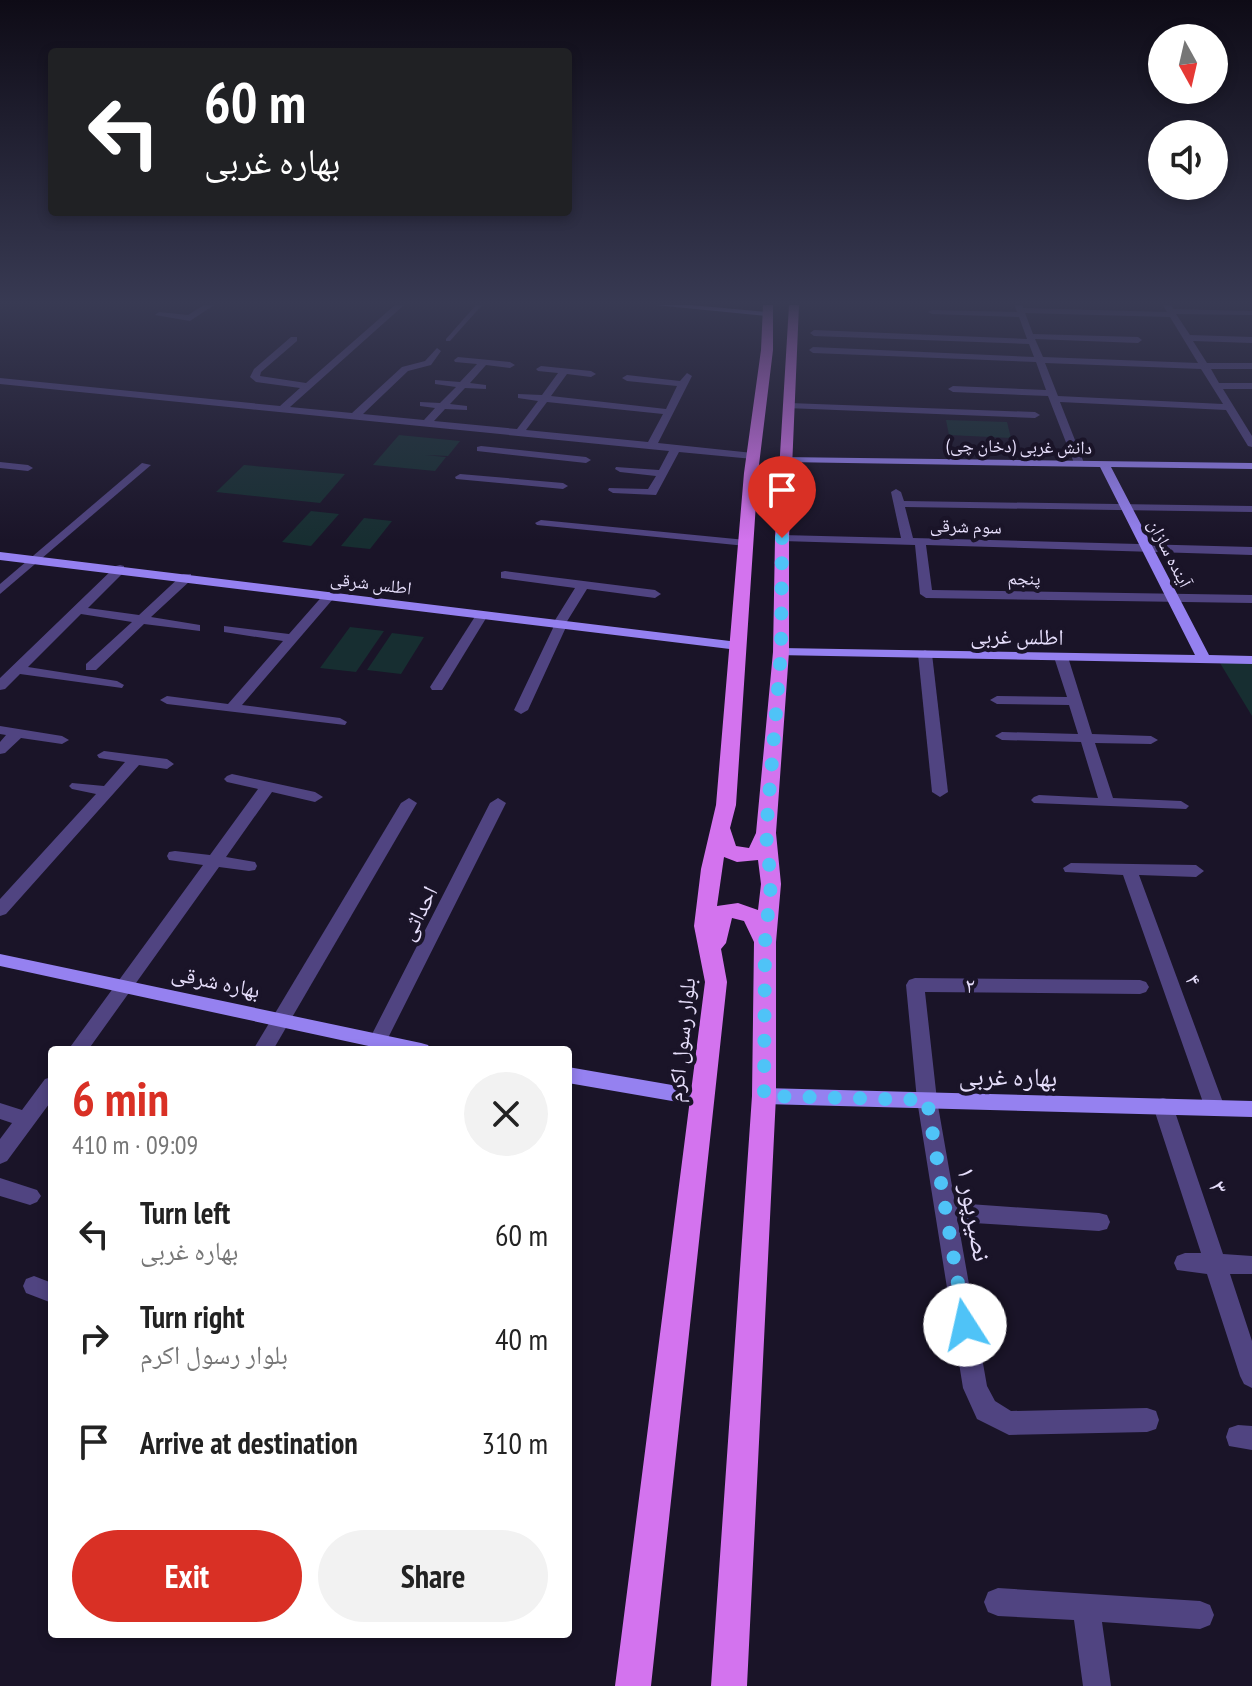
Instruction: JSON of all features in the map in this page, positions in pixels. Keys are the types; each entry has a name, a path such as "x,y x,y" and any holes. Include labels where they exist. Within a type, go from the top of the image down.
{"main road":[{"name":"بلوار رسول اکرم","path":"633,1686 716,982 705,926 706,913 726,805 753,456 762,384"},
{"path":"729,1686 764,1096 765,942 771,884 766,833 781,652 782,538 790,384"},
{"path":"720,826 727,850 737,855 756,854 766,833"},
{"path":"712,954 723,912 738,910 753,916 765,942"}],"street":[{"path":"26,384 753,456"},
{"path":"288,384 307,386"},
{"path":"281,410 310,384"},
{"path":"354,417 389,384"},
{"path":"451,384 483,387"},
{"path":"519,433 555,384"},
{"path":"651,447 683,384"},
{"path":"1048,384 1079,463"},
{"path":"426,424 462,385"},
{"path":"1217,386 1252,386"},
{"path":"1217,386 1252,443"},
{"path":"953,389 1252,414"},
{"path":"521,396 669,412"},
{"path":"423,404 464,408"},
{"path":"789,406 1035,415"},
{"path":"523,468 546,436"},
{"path":"481,449 563,486"},
{"path":"613,490 652,493 675,449"},
{"name":"دانش غربی (دخان چی)","path":"785,459 1252,466"},
{"path":"460,477 586,460"},
{"name":"آینده سازان","path":"1104,464 1204,659"},
{"path":"0,465 28,468"},
{"path":"0,590 146,465"},
{"path":"620,469 662,473"},
{"path":"914,542 898,498 1252,509"},
{"path":"541,523 746,543"},
{"name":"سوم شرقی","path":"782,538 1252,551"},
{"name":"پنجم","path":"914,542 926,594 1173,599"},
{"name":"اطلس شرقی","path":"0,556 738,646"},
{"path":"0,686 120,569"},
{"path":"505,575 655,594"},
{"path":"91,667 187,577"},
{"path":"521,710 560,625 583,585"},
{"path":"232,708 329,596"},
{"path":"1173,599 1252,599"},
{"path":"78,610 195,628"},
{"path":"437,687 482,615"},
{"path":"229,629 290,638"},
{"name":"اطلس غربی","path":"781,652 1252,660"},
{"path":"925,654 940,792"},
{"path":"1061,657 1107,803"},
{"path":"17,669 117,685"},
{"path":"167,700 340,722"},
{"path":"997,700 1074,701"},
{"path":"0,730 62,740"},
{"path":"0,750 17,733"},
{"path":"1002,736 1151,740"},
{"path":"104,755 167,764"},
{"path":"0,910 136,759"},
{"path":"232,779 315,797"},
{"path":"77,786 108,791"},
{"path":"81,1046 268,787"},
{"path":"1039,800 1181,806"},
{"path":"265,1046 409,803"},
{"name":"احداثی","path":"377,1042 498,803"},
{"path":"175,856 249,866"},
{"path":"1071,868 1196,871"},
{"name":"۴","path":"1129,869 1215,1108"},
{"name":"بهاره شرقی","path":"0,960 399,1046"},
{"name":"۲","path":"927,1100 915,985 1140,987"},
{"path":"572,1076 701,1098"},
{"path":"0,1155 48,1096"},
{"name":"بهاره غربی","path":"764,1096 1252,1109"},
{"name":"نصیرپور ۱","path":"927,1100 975,1388 986,1410 1009,1423 1147,1420"},
{"name":"۳","path":"1163,1106 1252,1376"},
{"path":"0,1111 26,1120"},
{"path":"0,1187 30,1196"},
{"path":"946,1212 1099,1222"},
{"path":"1185,1263 1248,1265"},
{"path":"998,1602 1200,1615"},
{"path":"1086,1607 1097,1686"}],"green space":[{"path":"946,420 1007,422 1011,438 949,435"},
{"path":"399,435 460,441 448,456 425,455 446,457 435,471 373,465"},
{"path":"244,465 345,474 320,503 216,492"},
{"path":"311,511 339,514 311,546 282,542"},
{"path":"364,518 392,521 370,549 341,546"},
{"path":"350,627 384,631 356,672 320,668"},
{"path":"392,633 424,637 401,674 367,670"},
{"path":"1220,663 1252,663 1252,716"}],"route":[{"path":"782,538 781,652 766,833 771,884 765,942 764,1096 927,1100 965,1325"}]}
